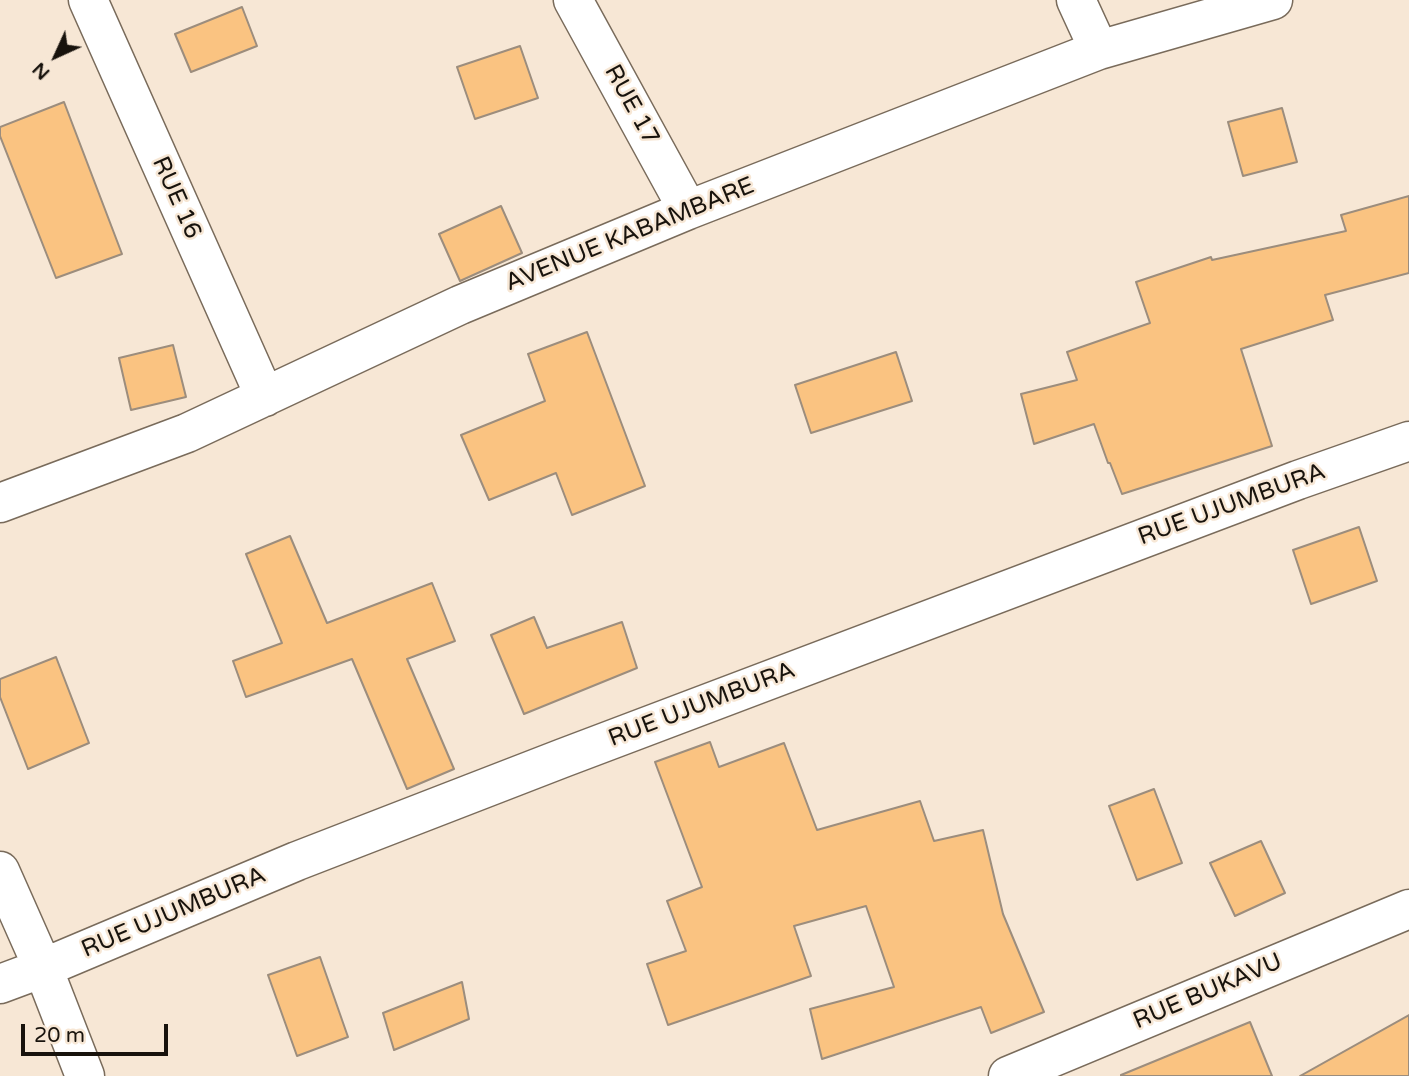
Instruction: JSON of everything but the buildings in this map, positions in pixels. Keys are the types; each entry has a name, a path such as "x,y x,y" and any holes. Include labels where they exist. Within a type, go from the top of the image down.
{"street":[{"name":"RUE 16","path":"88,0 265,397"},
{"name":"RUE 17","path":"573,0 688,210"},
{"path":"1076,0 1099,50"},
{"name":"AVENUE KABAMBARE","path":"0,503 187,433 460,305 688,210 1099,50 1273,0"},
{"name":"RUE UJUMBURA","path":"0,984 297,861 1247,499 1409,441"},
{"path":"0,872 43,968 85,1076"},
{"name":"RUE BUKAVU","path":"1007,1076 1409,909"}]}
